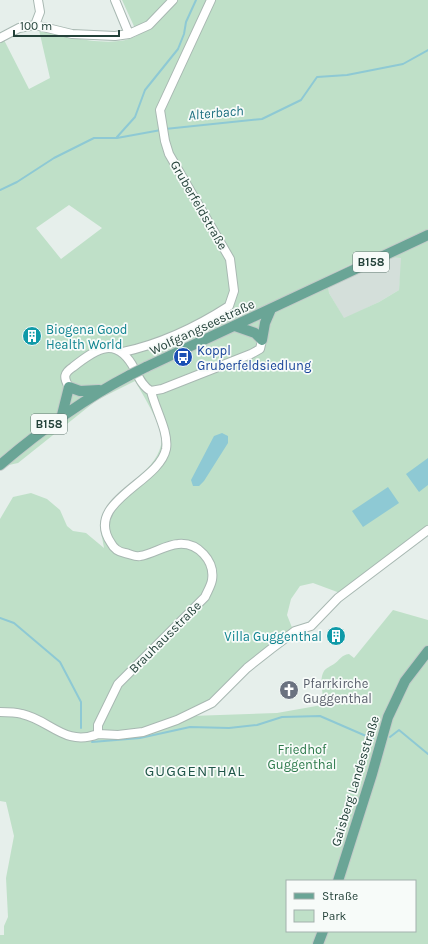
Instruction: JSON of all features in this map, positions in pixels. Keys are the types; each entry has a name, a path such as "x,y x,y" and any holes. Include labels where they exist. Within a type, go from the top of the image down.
{"main road":[{"name":"Wolfgangseestraße","path":"0,464 62,415 101,390 146,367 428,235"},
{"path":"262,340 264,323 271,309"},
{"path":"235,326 255,332 262,340"},
{"path":"62,415 68,387 80,391 101,390"},
{"name":"Gaisberg Landesstraße","path":"338,880 372,774 388,717 405,681 428,651"},
{"path":"318,944 323,932"}],"street":[{"path":"35,25 40,12 38,0"},
{"path":"115,0 129,34"},
{"path":"0,38 19,28 35,25 72,34 115,36 129,34 149,25 173,0"},
{"name":"Gruberfeldstraße","path":"68,387 64,375 90,354 107,348 123,352 144,346 205,322 229,306 234,291 230,259 169,154 164,141 160,110 211,0"},
{"path":"123,352 141,381 151,391 162,389 251,354 260,349 262,340"},
{"name":"Brauhausstraße","path":"98,734 98,725 118,684 205,597 212,581 211,563 199,549 178,544 139,556 118,552 111,544 106,534 106,520 108,512 114,504 146,475 160,460 165,451 166,438 154,407 151,391"},
{"path":"0,712 23,714 60,732 79,739 98,734 118,735 143,732 177,720 212,703 247,668 295,631 311,626 338,598 428,530"}],"shaded area":[{"path":"368,256 402,258 399,290 379,302 344,319 329,293 327,276"}],"green space":[{"name":"Friedhof Guggenthal","path":"122,0 428,0 428,527 340,593 313,583 300,586 291,599 287,615 293,630 191,716 277,713 322,705 322,675 324,671 344,655 349,654 354,658 393,610 428,620 428,944 0,944 0,935 4,935 4,926 8,917 6,878 14,836 6,802 0,801 0,519 13,497 31,493 47,499 60,510 67,526 73,531 86,533 104,548 101,520 107,508 124,489 153,462 159,451 162,439 155,418 135,381 97,400 18,463 0,467 0,38 3,38 29,89 50,78 39,30 75,38 103,42 128,39 138,35","holes":["69,205 102,228 61,259 36,228","368,256 401,258 399,290 379,302 344,318 329,293 327,276"]}],"water":[{"path":"222,433 228,436 228,443 204,481 199,486 193,486 191,480 214,436"},
{"path":"428,458 428,485 419,492 406,474"},
{"path":"388,487 399,503 363,527 352,511"}],"waterway":[{"path":"117,137 135,117 145,90 178,49 184,34 186,22 196,0"},
{"name":"Alterbach","path":"165,129 262,119 301,100 317,77 347,75 403,64 428,50"},
{"name":"Alterbach","path":"0,190 17,182 54,158 94,138 117,138 161,130"},
{"path":"0,618 14,623 60,662 81,702 81,728"},
{"path":"92,742 140,738 190,727 229,728 257,725 282,717 320,716 373,739"},
{"path":"390,737 399,730 428,754"}],"place":[{"name":"Biogena Good Health World","path":"32,336"},
{"name":"Koppl Gruberfeldsiedlung","path":"183,357"},
{"name":"Villa Guggenthal","path":"336,636"},
{"name":"Pfarrkirche Guggenthal","path":"289,690"}],"district":[{"name":"GUGGENTHAL","path":"195,771"}]}
